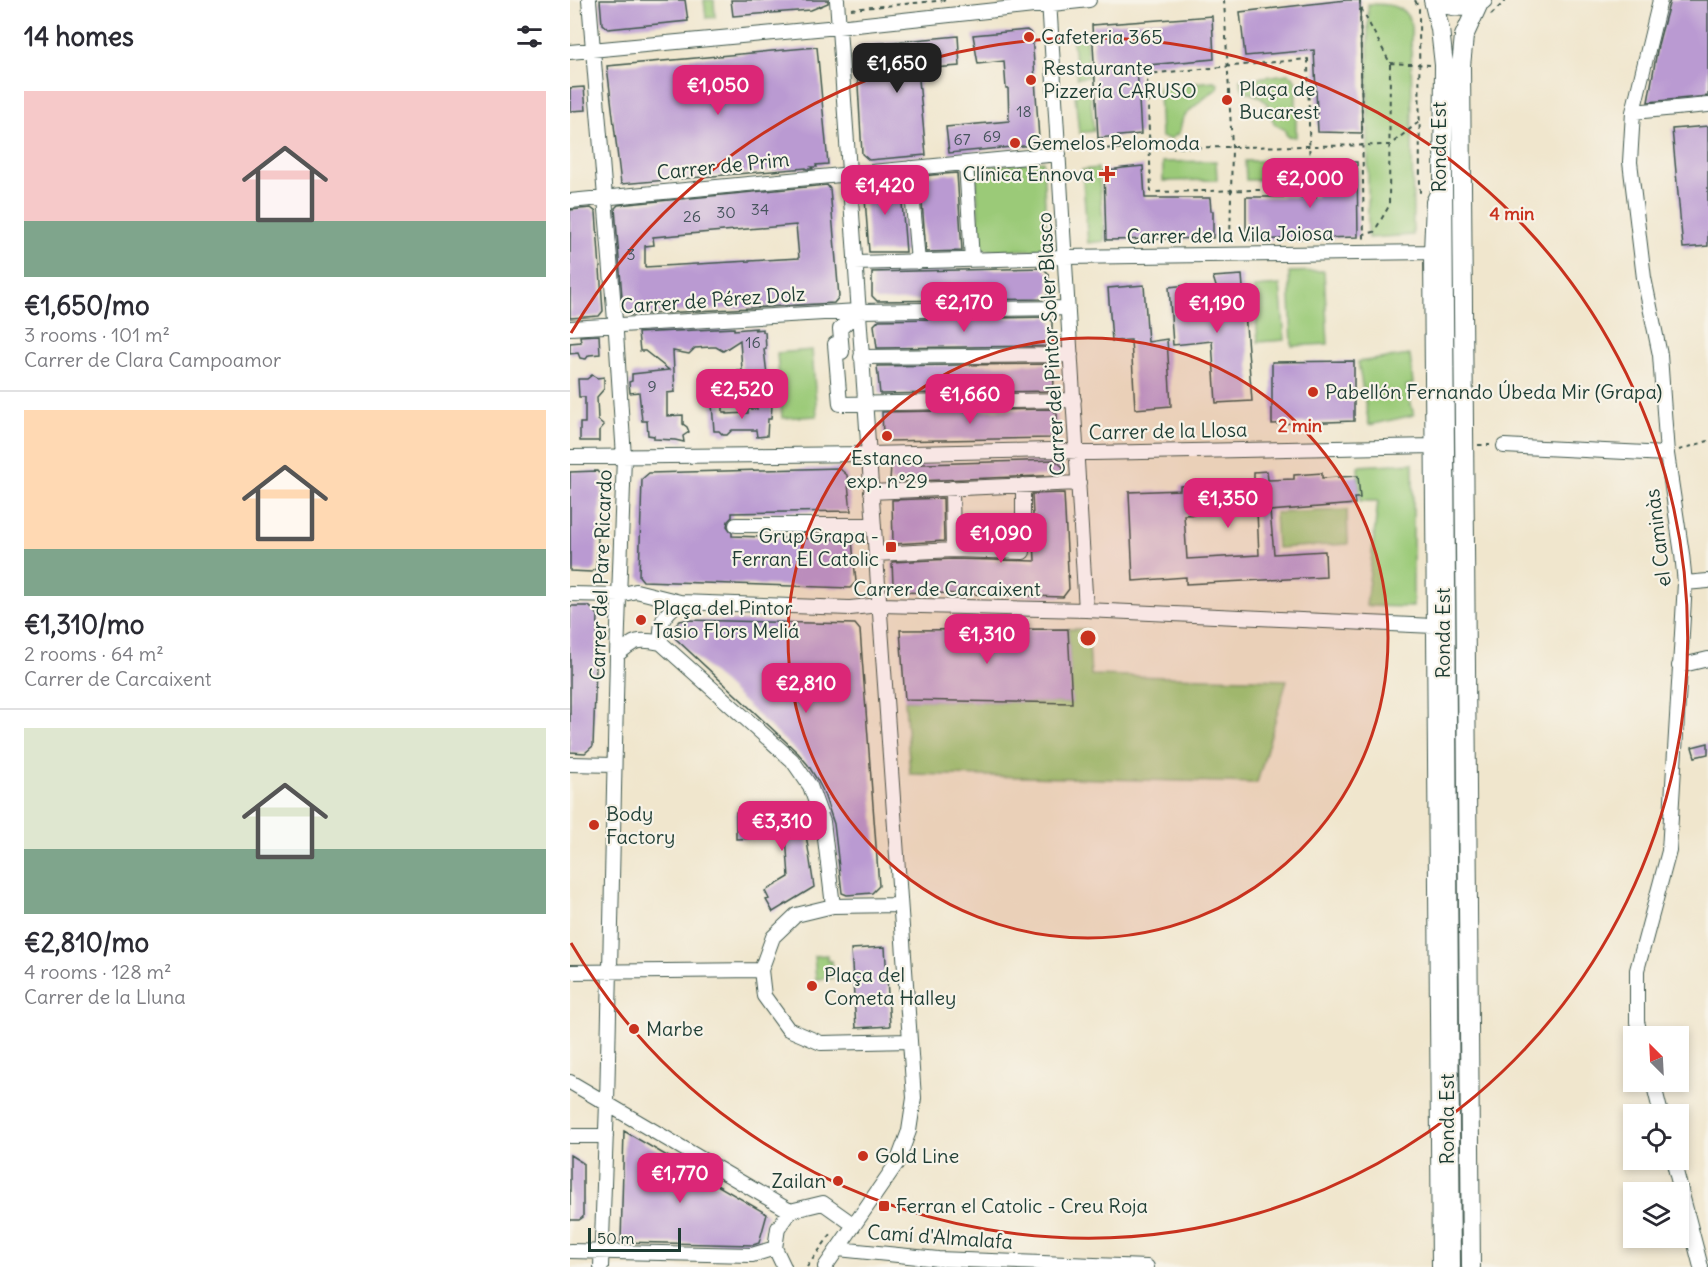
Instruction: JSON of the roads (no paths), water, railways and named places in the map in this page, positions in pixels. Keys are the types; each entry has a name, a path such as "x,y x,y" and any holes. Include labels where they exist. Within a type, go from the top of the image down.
{"main road":[{"path":"1435,0 1449,6 1484,7"},
{"name":"Ronda Est","path":"1435,0 1444,65 1451,1267"},
{"name":"Ronda Est","path":"1471,1267 1461,66 1464,36 1484,7"}],"street":[{"name":"Carrer del Pare Ricardo","path":"589,0 624,457 601,1267"},
{"path":"825,1267 838,1249 848,1221 897,1163 909,1131 914,1098 837,0"},
{"path":"570,52 838,27 1049,2 1089,0"},
{"name":"el Caminàs","path":"1638,1026 1637,970 1669,851 1684,583 1682,554 1666,454 1660,355 1644,278 1630,162 1633,112 1660,0"},
{"name":"Carrer del Pintor Soler Blasco","path":"1049,2 1086,610"},
{"path":"1633,112 1708,105"},
{"name":"Carrer de Prim","path":"570,201 1059,152"},
{"path":"966,162 972,260"},
{"path":"910,168 918,262"},
{"name":"Ronda Est","path":"1438,1267 1431,252 1433,202 1443,180"},
{"name":"Carrer de la Vila Joiosa","path":"855,263 1065,257 1431,252"},
{"name":"Carrer de Pérez Dolz","path":"570,328 858,311 1068,308"},
{"path":"844,377 840,329 858,311"},
{"path":"835,344 840,404 1074,400"},
{"path":"861,357 1071,355"},
{"name":"Carrer de la Llosa","path":"572,453 624,457 704,449 777,448 868,454 1050,450 1098,453 1432,446"},
{"path":"1504,446 1666,454"},
{"path":"871,492 1079,483"},
{"path":"876,554 954,550 1023,552 1023,485"},
{"path":"952,488 954,550"},
{"path":"736,525 873,525"},
{"path":"1684,583 1708,581"},
{"name":"Carrer de Carcaixent","path":"570,594 620,595 636,591 680,602 850,608 880,605 1086,610 1434,626"},
{"path":"661,643 660,625 671,609 680,602"},
{"path":"617,655 632,643 644,639 661,643 792,760 810,786 823,822 833,906"},
{"path":"1679,666 1708,659"},
{"path":"570,764 614,765"},
{"path":"900,905 833,906 796,915 772,937 761,970 764,996 788,1029 821,1043 910,1041"},
{"path":"570,972 761,970"},
{"path":"570,1082 790,1211"},
{"path":"570,1136 606,1136"},
{"path":"1676,1170 1701,1267"},
{"path":"783,1267 775,1248 778,1228 790,1211 823,1203 848,1221"},
{"path":"570,1251 752,1255 775,1248"},
{"name":"Camí d'Almalafa","path":"838,1249 938,1259 1147,1267"},
{"path":"752,1255 783,1267"}],"place":[{"name":"Cafeteria 365","path":"1029,37"},
{"name":"Restaurante Pizzería CARUSO","path":"1031,80"},
{"name":"Plaça de Bucarest","path":"1227,100"},
{"name":"Gemelos Pelomoda","path":"1015,143"},
{"name":"Clínica Ennova","path":"1107,174"},
{"name":"Pabellón Fernando Úbeda Mir (Grapa)","path":"1313,392"},
{"name":"Estanco exp. nº29","path":"887,436"},
{"name":"Grup Grapa - Ferran El Catolic","path":"891,547"},
{"name":"Plaça del Pintor Tasio Flors Meliá","path":"641,620"},
{"name":"Body Factory","path":"594,825"},
{"name":"Plaça del Cometa Halley","path":"812,986"},
{"name":"Marbe","path":"634,1029"},
{"name":"Gold Line","path":"863,1156"},
{"name":"Zailan","path":"838,1181"},
{"name":"Ferran el Catolic - Creu Roja","path":"884,1206"}]}
